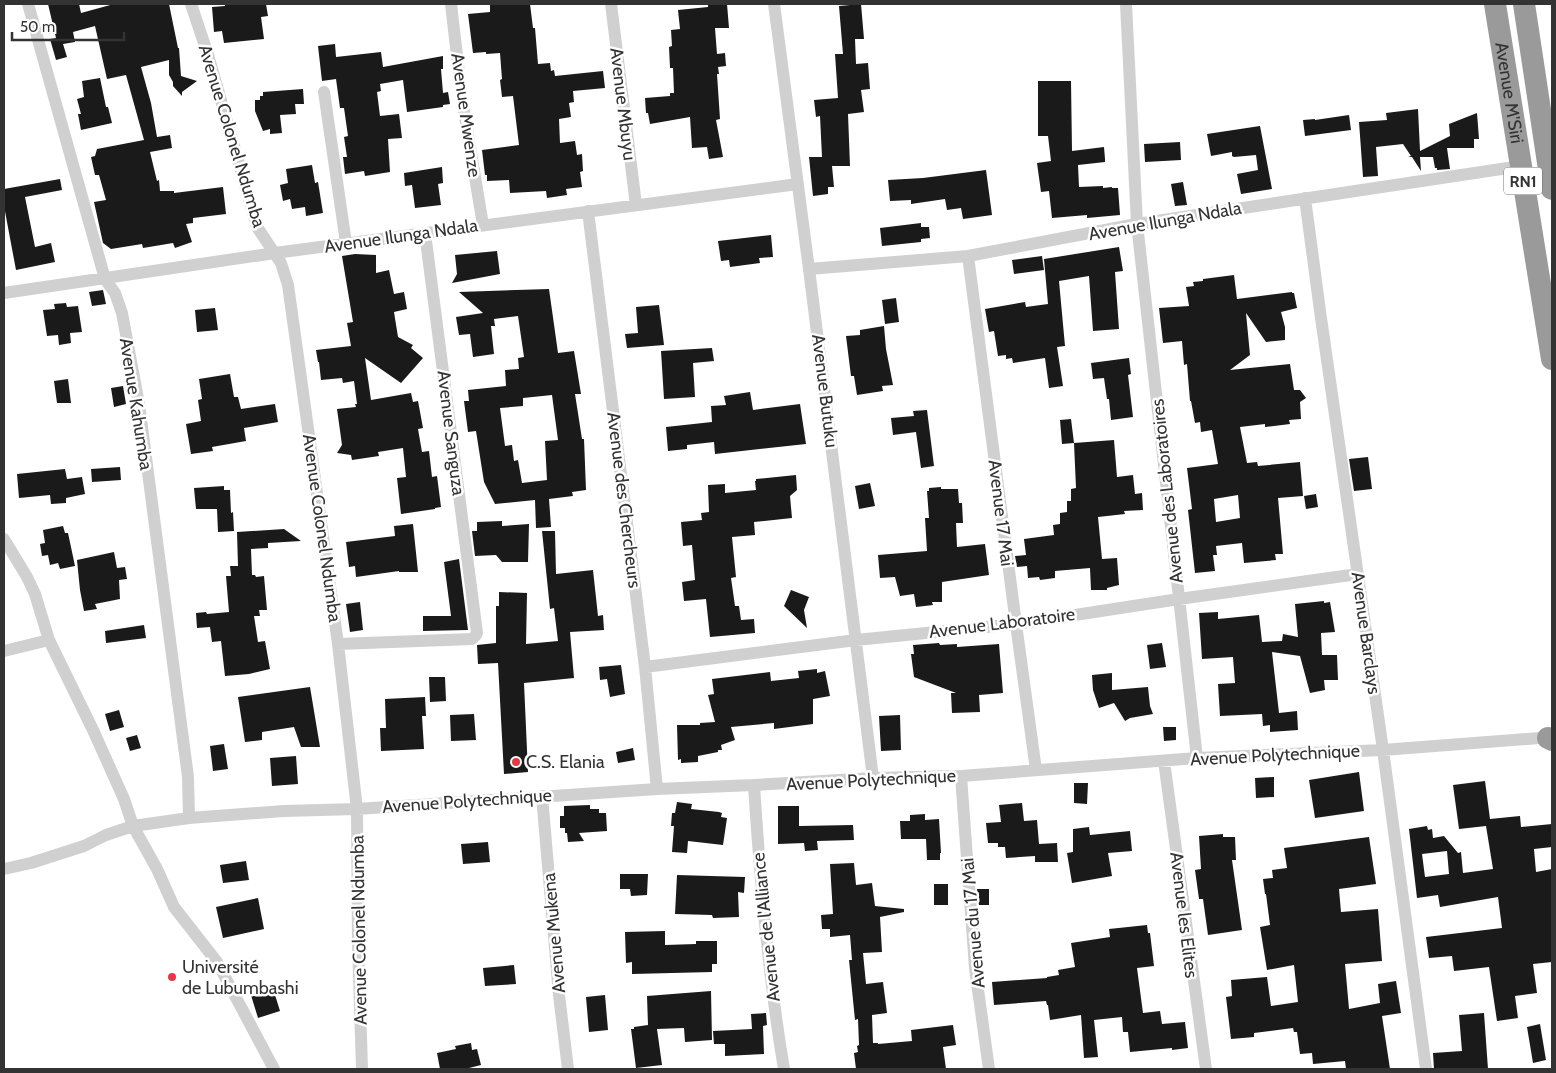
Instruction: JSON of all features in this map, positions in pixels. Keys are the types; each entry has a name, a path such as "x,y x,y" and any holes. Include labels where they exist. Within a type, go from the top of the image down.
{"highway":[{"name":"Avenue M'Siri","path":"1495,4 1552,359"},
{"name":"Avenue M'Siri","path":"1524,4 1552,189"}],"street":[{"name":"Avenue Kahumba","path":"28,4 105,279 115,294 122,313 139,404 188,777 189,818"},
{"name":"Avenue Colonel Ndumba","path":"191,4 208,55 257,227 280,263 288,285 338,644 358,809 358,943 362,1069"},
{"name":"Avenue Mwenze","path":"451,4 462,99 483,225"},
{"name":"Avenue Mbuyu","path":"611,4 636,205"},
{"name":"Avenue Butuku","path":"774,4 873,778"},
{"name":"Avenue des Laboratoires","path":"1126,4 1137,224 1197,758"},
{"path":"324,92 346,243"},
{"name":"Avenue Ilunga Ndala","path":"809,269 968,256 1137,224 1521,166"},
{"name":"Avenue Ilunga Ndala","path":"4,293 346,243 798,184"},
{"name":"Avenue Barclays","path":"1305,198 1426,1069"},
{"name":"Avenue des Chercheurs","path":"588,211 645,667 657,789"},
{"name":"Avenue Sanguza","path":"338,644 472,639 477,633 425,233"},
{"name":"Avenue 17 Mai","path":"968,256 1036,770"},
{"path":"5,545 27,577 35,594 49,640 124,799 132,826 157,869 174,907 217,962 274,1069"},
{"name":"Avenue Laboratoire","path":"645,667 856,640 1016,624 1179,598 1358,574"},
{"path":"4,651 49,640"},
{"name":"Avenue Polytechnique","path":"4,869 31,863 84,846 106,835 132,826 189,818 657,789 873,778 962,776 1197,758 1383,750 1551,738"},
{"name":"Avenue les Elites","path":"1164,761 1206,1069"},
{"name":"Avenue du 17 Mai","path":"962,776 975,968 989,1069"},
{"name":"Avenue de l'Alliance","path":"754,785 762,902 778,1035 784,1069"},
{"name":"Avenue Mukena","path":"542,796 559,995 568,1069"}],"building":[{"path":"48,4 79,4 81,13 114,4 169,4 179,48 181,76 197,81 182,92 182,96 173,86 169,75 169,60 141,67 151,103 157,137 170,135 172,148 150,152 157,181 159,180 160,191 174,191 174,193 223,187 226,214 193,218 193,223 186,224 192,242 175,248 173,243 143,248 142,244 111,249 103,243 94,202 106,200 99,175 95,175 91,157 95,156 97,149 144,140 126,75 107,79 95,26 73,32 75,42 63,44 67,57 56,60 50,39 56,38"},
{"path":"225,4 266,4 268,16 261,17 264,39 224,43 222,31 214,32 212,7 225,6"},
{"path":"490,4 530,4 533,28 535,28 538,64 550,63 551,71 554,70 555,76 603,71 605,88 573,91 574,102 569,103 571,117 559,119 560,143 575,141 577,155 582,154 583,171 580,172 582,187 566,189 567,195 547,198 546,191 510,193 509,180 487,181 482,150 519,145 513,96 502,97 500,53 473,53 468,14 490,12"},
{"path":"708,4 727,4 729,28 715,28 717,54 725,53 726,66 718,67 719,74 717,74 720,119 716,120 723,157 709,159 707,147 692,148 690,117 650,124 648,113 646,113 645,98 670,96 670,93 674,93 673,68 670,68 669,47 672,46 671,30 680,29 678,10 708,7"},
{"path":"861,4 864,39 855,39 856,64 868,63 870,89 861,90 864,112 848,114 850,166 832,166 834,187 828,187 828,194 813,196 809,157 822,157 820,116 816,117 814,100 838,98 835,54 843,54 839,6"},
{"path":"335,44 336,57 381,52 383,67 443,56 443,69 441,69 443,93 448,92 450,104 443,105 443,107 407,112 403,80 380,84 381,91 377,92 380,116 399,114 402,138 388,139 390,172 365,176 364,171 345,174 343,157 347,157 344,137 348,136 344,108 340,108 336,79 322,81 318,46"},
{"path":"100,78 106,107 108,107 112,123 81,130 78,114 81,114 77,99 84,97 82,81"},
{"path":"1038,81 1071,81 1072,151 1104,147 1105,159 1105,162 1078,165 1079,187 1103,186 1103,188 1118,188 1120,215 1087,218 1087,215 1052,218 1049,191 1041,192 1037,163 1051,161 1048,136 1038,136"},
{"path":"303,89 304,104 295,104 296,114 280,115 282,133 270,134 270,129 263,131 255,111 255,100 260,100 263,92"},
{"path":"1418,109 1420,151 1450,136 1449,124 1477,113 1479,139 1474,139 1474,148 1447,148 1450,169 1437,170 1433,157 1420,157 1421,171 1412,157 1408,157 1411,156 1403,144 1376,147 1378,176 1363,177 1359,122 1387,120 1386,113"},
{"path":"1349,115 1351,130 1305,136 1303,120"},
{"path":"1260,126 1272,189 1241,194 1237,174 1258,170 1256,155 1234,157 1232,152 1211,156 1207,134"},
{"path":"1180,142 1181,160 1145,162 1144,144"},
{"path":"312,165 315,183 318,182 323,213 306,216 305,207 292,209 290,199 283,201 280,185 288,183 286,169"},
{"path":"442,167 443,183 438,184 441,205 415,208 412,185 405,186 404,173"},
{"path":"986,170 992,215 963,219 961,208 947,210 945,199 911,204 911,200 890,201 888,180 923,178"},
{"path":"60,179 62,190 25,197 35,247 51,243 55,262 16,270 4,206 4,189"},
{"path":"1183,182 1187,205 1175,206 1171,184"},
{"path":"921,223 921,227 929,227 930,238 921,239 921,242 882,246 880,228"},
{"path":"771,235 773,257 759,258 760,263 730,267 729,260 721,261 718,241"},
{"path":"1119,247 1123,271 1115,272 1119,329 1093,331 1089,276 1059,281 1065,346 1057,347 1063,386 1049,388 1045,358 1013,363 1012,358 1006,359 1006,355 998,356 994,331 989,332 985,309 1025,302 1026,307 1048,304 1044,259"},
{"path":"497,251 500,274 452,283 457,274 455,255"},
{"path":"355,254 376,255 376,273 389,270 394,294 404,292 407,309 394,312 398,337 413,345 411,348 423,358 401,383 365,358 371,400 411,393 413,402 418,401 423,428 418,429 422,452 429,451 432,477 437,476 441,507 435,509 401,514 397,478 406,477 403,448 378,452 379,456 352,460 351,455 337,453 342,445 337,409 356,407 354,381 343,383 342,378 321,380 316,350 351,346 347,323 353,322 342,256"},
{"path":"1042,256 1044,270 1014,274 1012,260"},
{"path":"1234,275 1237,299 1294,293 1297,308 1281,312 1285,327 1285,340 1266,342 1246,313 1250,355 1230,370 1290,364 1294,390 1300,390 1306,398 1300,402 1301,419 1289,420 1290,424 1240,427 1247,463 1257,462 1258,466 1300,462 1303,496 1278,498 1283,554 1275,554 1276,560 1244,563 1242,543 1216,546 1217,555 1213,555 1215,571 1195,573 1188,510 1192,509 1187,468 1218,464 1212,430 1201,432 1200,422 1195,423 1190,401 1187,364 1184,365 1182,341 1163,343 1159,308 1189,306 1186,287 1194,286 1193,282 1203,281 1203,279","holes":["1238,495 1240,518 1216,522 1214,499"]},
{"path":"549,289 558,353 574,351 581,394 575,394 582,439 584,439 586,490 572,492 573,496 549,499 551,527 536,528 535,500 495,504 484,482 476,431 468,432 464,401 469,401 468,390 506,386 505,370 519,369 518,358 524,357 518,316 494,319 495,326 491,326 494,354 473,357 470,334 459,335 456,317 483,313 459,292","holes":["552,395 558,440 545,441 547,480 522,483 518,460 514,461 512,445 505,446 500,408 523,406 523,398"]},
{"path":"103,290 106,304 92,306 89,292"},
{"path":"896,298 899,322 885,324 882,300"},
{"path":"66,303 67,307 78,306 82,332 70,333 71,343 59,345 58,335 47,336 43,310 55,309 54,304"},
{"path":"659,305 664,345 627,348 625,334 638,333 636,307"},
{"path":"215,308 218,330 197,332 195,310"},
{"path":"884,326 893,385 882,386 883,391 857,395 854,376 851,376 846,336 860,335 860,330"},
{"path":"712,348 714,361 693,363 695,397 664,399 661,351"},
{"path":"1129,358 1131,374 1128,375 1133,417 1111,420 1104,378 1093,379 1091,363"},
{"path":"230,374 234,397 238,397 241,409 275,404 278,422 244,428 246,441 212,447 213,451 191,454 186,424 201,421 198,400 202,399 199,379"},
{"path":"68,379 71,403 57,403 54,381"},
{"path":"123,386 126,404 114,407 111,388"},
{"path":"750,392 753,410 800,404 806,444 715,454 714,442 687,445 687,449 668,451 666,427 712,422 711,406 726,405 724,396"},
{"path":"927,410 934,466 921,468 916,432 893,435 891,418 914,416 913,411"},
{"path":"1071,419 1074,443 1062,444 1060,420"},
{"path":"1114,440 1117,477 1133,475 1135,494 1142,493 1143,510 1124,511 1125,514 1098,517 1102,559 1117,558 1119,585 1107,588 1107,590 1091,590 1090,568 1055,571 1055,578 1040,580 1039,577 1028,578 1027,566 1017,567 1015,556 1026,555 1024,539 1054,535 1053,525 1060,524 1060,513 1067,512 1067,501 1071,501 1071,489 1076,488 1074,443"},
{"path":"1368,457 1372,489 1354,491 1349,459"},
{"path":"120,467 121,480 92,482 91,469"},
{"path":"65,469 67,479 82,477 85,494 66,498 66,503 51,504 50,495 19,498 17,474"},
{"path":"796,475 797,490 790,496 792,518 754,522 755,535 732,537 736,577 731,578 735,606 739,606 741,620 754,619 755,633 710,637 706,599 684,601 682,582 695,580 692,545 683,546 681,522 702,520 701,513 709,512 708,485 725,484 725,493 756,490 756,479"},
{"path":"870,483 875,506 859,509 855,486"},
{"path":"224,486 224,490 230,490 234,531 218,532 217,509 196,509 194,488"},
{"path":"941,487 941,489 958,489 959,503 962,503 963,523 956,523 957,547 985,544 989,575 942,582 942,602 932,602 933,605 916,607 914,594 900,596 895,577 880,578 878,555 927,551 925,518 929,518 927,491 929,491 929,488"},
{"path":"1316,494 1318,507 1306,509 1304,496"},
{"path":"502,521 502,526 529,524 528,562 502,562 496,555 475,556 472,531 477,531 477,522"},
{"path":"413,524 418,572 399,571 356,577 355,566 349,567 346,542 395,536 394,526"},
{"path":"63,526 65,533 68,533 75,566 60,569 58,563 50,565 48,555 42,556 40,544 45,543 43,530"},
{"path":"284,529 301,541 268,543 268,548 251,549 252,575 256,577 264,576 267,610 259,610 260,616 254,616 258,642 265,641 270,669 249,674 225,676 221,641 212,642 210,627 197,628 196,613 229,612 226,576 231,576 230,566 238,566 237,532"},
{"path":"542,531 555,531 556,574 593,570 598,616 603,615 604,630 570,632 574,678 524,683 528,772 504,774 498,663 478,664 477,645 496,643 496,606 499,606 499,592 527,593 526,644 558,641 554,608 550,609"},
{"path":"114,552 117,568 125,567 127,579 119,580 120,599 95,604 97,609 84,611 77,560"},
{"path":"459,559 468,630 423,631 423,616 451,616 444,562"},
{"path":"791,590 809,597 804,610 807,628 784,606"},
{"path":"1324,601 1324,603 1330,602 1335,632 1321,633 1322,655 1337,655 1338,680 1324,680 1325,690 1310,693 1300,656 1272,652 1279,713 1297,711 1298,730 1270,732 1270,725 1263,726 1262,714 1220,716 1218,684 1235,683 1233,657 1202,659 1199,613 1218,612 1218,619 1259,615 1262,642 1282,641 1283,634 1298,637 1295,604"},
{"path":"360,602 363,630 350,632 346,604"},
{"path":"144,625 146,638 106,643 105,631"},
{"path":"939,643 940,645 957,644 957,647 999,644 1003,693 979,695 980,712 952,713 951,693 956,693 914,677 911,654 914,654 913,645"},
{"path":"1162,643 1166,667 1150,669 1147,645"},
{"path":"621,665 625,694 610,697 607,679 600,680 599,667"},
{"path":"817,669 817,673 825,671 830,696 813,699 813,724 774,729 774,723 731,727 735,740 721,745 722,750 698,756 698,762 681,763 681,759 678,760 677,725 700,725 700,723 715,722 708,695 714,694 712,679 770,672 771,681 799,678 798,671"},
{"path":"1112,673 1112,690 1148,687 1153,714 1130,718 1125,721 1114,703 1099,708 1093,690 1092,675"},
{"path":"429,677 445,677 446,701 430,702"},
{"path":"310,687 320,747 301,747 294,727 262,732 262,740 245,742 238,697"},
{"path":"425,697 426,716 422,716 424,749 381,751 380,728 386,728 385,699"},
{"path":"119,710 124,727 110,731 105,714"},
{"path":"474,714 476,740 451,741 450,715"},
{"path":"900,715 901,750 881,751 879,716"},
{"path":"1163,727 1176,727 1176,740 1164,741"},
{"path":"137,735 141,748 130,751 126,738"},
{"path":"224,744 228,769 213,771 210,746"},
{"path":"633,748 635,760 618,763 616,752"},
{"path":"296,756 298,784 272,786 270,758"},
{"path":"1359,772 1364,811 1315,818 1309,780"},
{"path":"1274,777 1274,797 1256,798 1255,778"},
{"path":"1485,781 1490,819 1520,816 1521,827 1552,824 1552,847 1534,849 1536,872 1552,869 1552,962 1533,964 1537,993 1515,996 1518,1018 1497,1021 1489,967 1454,971 1452,956 1429,958 1426,937 1502,928 1498,897 1440,907 1438,895 1417,898 1409,829 1427,826 1428,830 1432,829 1433,838 1444,836 1458,853 1461,852 1463,873 1493,869 1486,826 1459,829 1453,785","holes":["1447,851 1449,874 1425,877 1422,854"]},
{"path":"1074,783 1088,783 1087,804 1074,803"},
{"path":"677,802 692,804 691,809 722,813 721,817 727,818 723,845 688,841 687,853 672,852 674,826 671,826 672,813 675,813"},
{"path":"1022,803 1024,821 1037,820 1039,844 1057,843 1058,862 1035,862 1035,856 1006,858 1005,847 998,847 998,843 988,843 986,823 1001,822 999,805"},
{"path":"590,805 590,809 599,809 599,813 606,813 607,831 579,833 584,841 568,842 565,828 560,828 560,816 564,816 564,806"},
{"path":"778,806 799,806 799,826 853,825 854,840 817,841 818,850 805,851 804,843 778,844"},
{"path":"925,814 925,820 939,819 940,860 927,860 926,839 901,839 900,821 910,821 910,815"},
{"path":"1089,827 1090,835 1130,831 1132,851 1108,853 1112,876 1072,883 1067,853 1073,852 1073,829"},
{"path":"1223,834 1223,837 1235,837 1236,860 1232,860 1242,930 1208,935 1203,899 1199,899 1195,870 1201,869 1199,836"},
{"path":"1369,837 1376,884 1339,889 1341,912 1378,909 1382,961 1345,964 1349,1009 1380,1003 1378,984 1396,981 1401,1013 1382,1016 1390,1069 1346,1069 1345,1061 1313,1064 1312,1053 1300,1054 1297,1032 1294,1032 1293,1028 1254,1033 1254,1037 1231,1039 1226,997 1232,996 1231,980 1267,977 1271,1006 1298,1002 1294,965 1267,970 1260,927 1270,925 1263,879 1273,878 1272,870 1287,868 1284,848"},
{"path":"488,842 490,862 463,864 461,844"},
{"path":"246,861 249,880 223,883 220,865"},
{"path":"854,863 856,885 872,883 875,906 904,909 904,912 880,917 882,952 863,953 866,984 883,982 887,1013 872,1015 873,1043 912,1041 911,1030 953,1025 956,1045 943,1047 946,1069 856,1069 854,1053 858,1052 857,1046 859,1045 858,1019 855,1020 849,960 852,960 850,935 830,937 830,929 822,929 821,915 833,914 830,864"},
{"path":"620,874 648,874 647,895 631,896 630,889 620,889"},
{"path":"677,875 745,877 744,893 738,892 739,917 713,918 712,915 675,914"},
{"path":"934,884 948,884 948,905 934,905"},
{"path":"977,889 989,889 989,905 979,905"},
{"path":"258,898 264,929 223,938 216,907"},
{"path":"1147,925 1148,933 1150,933 1154,966 1137,968 1143,1013 1160,1011 1162,1024 1185,1022 1188,1048 1130,1052 1128,1032 1123,1032 1122,1017 1094,1020 1098,1057 1084,1058 1081,1015 1050,1020 1046,1001 994,1005 992,982 1047,978 1059,975 1058,970 1075,967 1071,943 1110,937 1109,929"},
{"path":"665,931 665,945 696,944 696,941 717,941 717,964 712,964 712,972 632,974 632,962 626,963 625,932"},
{"path":"514,965 516,984 485,986 483,968"},
{"path":"272,985 280,1011 258,1018 250,992"},
{"path":"711,991 712,1040 685,1042 684,1028 657,1029 662,1065 636,1068 631,1029 648,1025 647,996"},
{"path":"605,995 608,1030 589,1032 586,997"},
{"path":"766,1013 767,1025 763,1026 764,1054 725,1056 725,1044 714,1044 713,1031 752,1029 751,1014"},
{"path":"1484,1013 1488,1069 1434,1069 1433,1053 1462,1051 1459,1015"},
{"path":"1540,1024 1546,1060 1533,1063 1527,1027"},
{"path":"471,1043 472,1050 477,1049 481,1065 465,1069 440,1069 437,1053 456,1049 455,1046"}],"place":[{"name":"C.S. Elania","path":"516,762"},
{"name":"Université de Lubumbashi","path":"172,977"}]}
